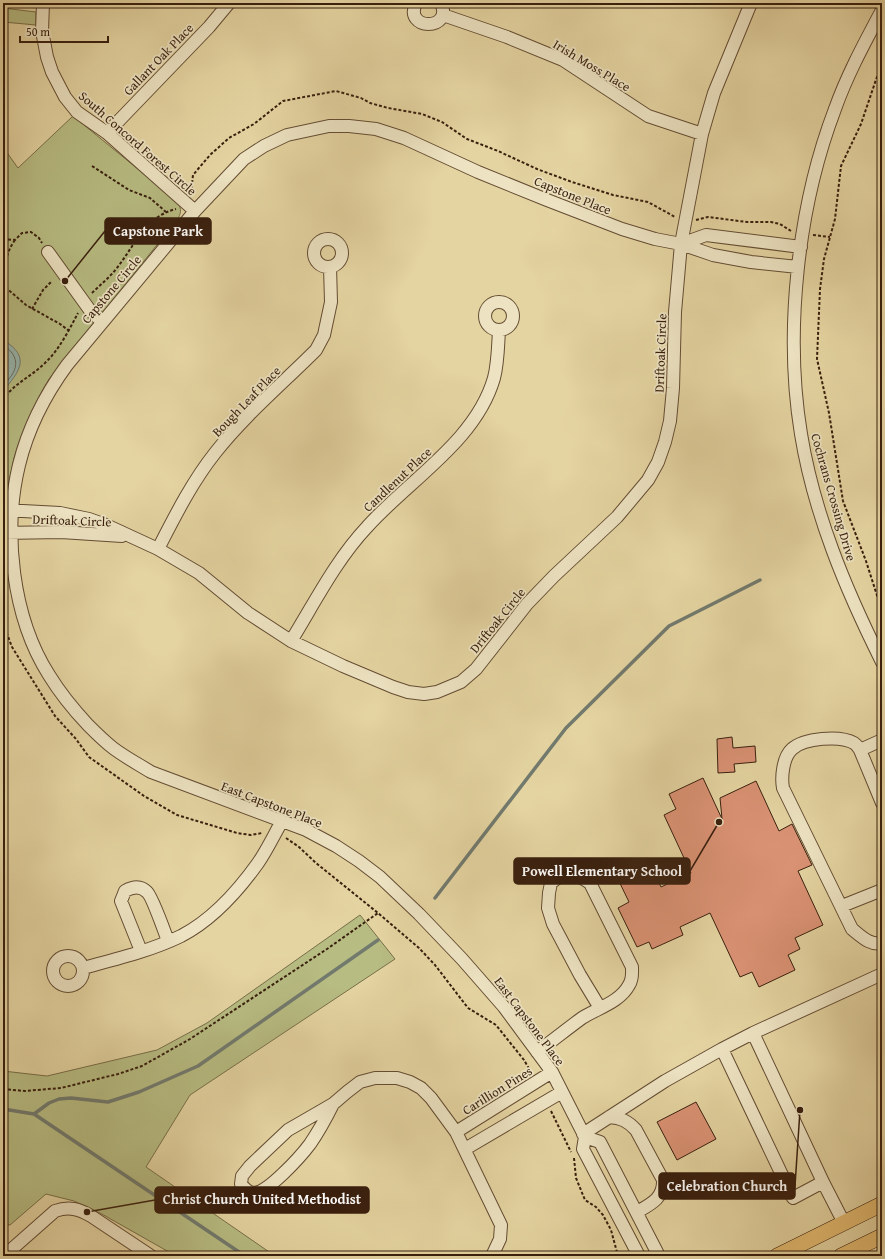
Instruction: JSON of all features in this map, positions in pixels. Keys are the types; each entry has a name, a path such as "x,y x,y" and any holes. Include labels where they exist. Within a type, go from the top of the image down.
{"main road":[{"path":"777,1256 882,1204"},
{"path":"841,1256 882,1236"}],"street":[{"name":"South Concord Forest Circle","path":"43,3 42,30 47,57 65,97 77,112 107,133 195,211"},
{"name":"Gallant Oak Place","path":"107,133 209,27 229,3"},
{"name":"Irish Moss Place","path":"416,3 414,9 416,18 424,24 433,24 441,19 442,9 563,60 648,116 702,134"},
{"name":"Driftoak Circle","path":"7,510 60,514 89,519 158,549 199,573 248,613 291,641 392,687 408,692 424,694 437,692 461,682 476,669 527,604 632,501 648,480 658,462 665,442 672,401 675,312 681,244 702,134 714,93 751,3"},
{"name":"Cochrans Crossing Drive","path":"882,10 856,59 835,109 814,175 800,247 794,327 796,391 801,434 807,463 828,538 838,567 882,662"},
{"name":"Capstone Circle","path":"7,533 7,510 19,463 38,412 55,382 102,322 195,211 244,159 264,146 286,135 329,126 349,126 376,129 404,138 457,161"},
{"name":"Capstone Place","path":"457,161 478,172 622,229 655,239 681,244 713,255 751,262 798,267"},
{"path":"681,244 706,235 800,247"},
{"path":"48,252 89,309 102,322"},
{"name":"Bough Leaf Place","path":"158,549 178,510 214,454 230,434 316,350 324,335 331,302 330,267"},
{"name":"Candlenut Place","path":"291,641 354,542 373,520 451,446 471,424 481,409 494,377 499,330"},
{"name":"Driftoak Circle","path":"7,533 61,532 131,537"},
{"name":"East Capstone Place","path":"7,533 18,600 36,652 48,675 80,716 112,747 151,772 306,830 336,846 380,877 419,914 462,959 504,1007 552,1072 584,1136 583,1149 639,1256"},
{"path":"882,802 856,744 843,739 814,740 800,744 790,750 781,776 783,788 852,929 865,939 876,944 882,943"},
{"path":"860,750 882,740"},
{"path":"83,968 141,951 168,941 181,936 200,924 235,892 258,862 282,821"},
{"path":"537,1052 582,1018 600,1008 620,996 629,985 632,977 632,967 590,883 570,873 561,875 551,883 548,908 553,924 580,976 600,1008"},
{"path":"141,951 122,901 125,891 132,887 140,888 148,893 168,941"},
{"path":"842,906 882,890"},
{"path":"584,1136 609,1117 665,1081 722,1049 753,1033 882,974"},
{"path":"753,1033 823,1182 844,1223"},
{"path":"722,1049 793,1198 823,1182"},
{"name":"Carillion Pines","path":"456,1132 552,1072"},
{"path":"333,1104 309,1146 294,1162 263,1191 254,1193 247,1191 241,1184 242,1176 250,1166 288,1130 333,1104 360,1082 375,1078 397,1078 410,1082 421,1088 432,1098 456,1132 501,1225 500,1239 492,1256"},
{"path":"464,1149 562,1092"},
{"path":"609,1117 624,1120 630,1123 636,1130 663,1180 663,1186 659,1196 651,1205 637,1212"},
{"path":"584,1136 600,1142 659,1256"},
{"path":"4,1256 55,1211 64,1208 72,1208 83,1211 151,1256"}],"path":[{"path":"882,62 861,124 841,166 835,219 824,259 820,289 817,359 829,412 843,501 866,561 882,611"},
{"path":"3,400 18,383 46,363 59,346 84,302 90,294 117,268 148,224 166,212 178,208 191,193 193,175 210,155 229,138 254,124 283,101 336,91 388,108 422,114 442,122 467,139 481,143 537,168 572,182 613,195 648,202 676,218 692,221 708,217 747,222 771,222 780,224 791,231 830,237"},
{"path":"92,166 129,190 150,198 166,212"},
{"path":"48,252 39,238 31,232 22,233 7,253 3,286 32,309 68,330"},
{"path":"3,239 16,240"},
{"path":"32,309 43,290 51,282"},
{"path":"3,622 12,647 55,716 76,739 89,757 144,796 177,815 237,833 251,835 262,833 275,834 284,837 299,847 418,948 435,965 468,1008 496,1025 524,1060 537,1082"},
{"path":"3,1089 25,1091 60,1088 118,1074 142,1066 190,1039 327,949 378,913"},
{"path":"546,1101 574,1159 576,1178 585,1200 596,1207 603,1215 611,1230 618,1256"}],"green space":[{"path":"3,8 36,12 36,25 3,22"},
{"path":"73,116 173,198 179,204 180,215 49,379 33,408 21,438 14,458 6,497 3,501 3,147 18,168"},
{"path":"360,915 395,959 190,1095 146,1167 275,1256 176,1256 100,1213 74,1201 46,1194 10,1225 3,1224 3,1071 47,1076 157,1050 207,1023"}],"water":[{"path":"3,340 12,346 17,352 20,359 20,365 18,371 3,391"}],"building":[{"path":"732,737 733,748 755,746 756,762 734,764 735,772 718,773 717,739"},
{"path":"703,778 722,819 720,798 756,781 779,831 792,824 812,865 798,871 823,925 795,938 800,949 788,955 795,970 759,987 752,972 740,977 710,913 680,927 683,935 652,949 649,942 637,947 618,908 629,902 615,873 647,858 661,887 691,873 664,815 676,809 669,794"},
{"path":"696,1102 716,1139 677,1160 657,1122"}],"waterway":[{"path":"435,898 566,728 669,626 760,580"},
{"path":"3,1109 34,1114 49,1103 59,1099 71,1098 108,1102 139,1092 198,1066 378,940"},
{"path":"34,1114 245,1256"}],"place":[{"name":"Capstone Park","path":"65,281"},
{"name":"Powell Elementary School","path":"719,822"},
{"name":"Celebration Church","path":"800,1110"},
{"name":"Christ Church United Methodist","path":"87,1212"}]}
